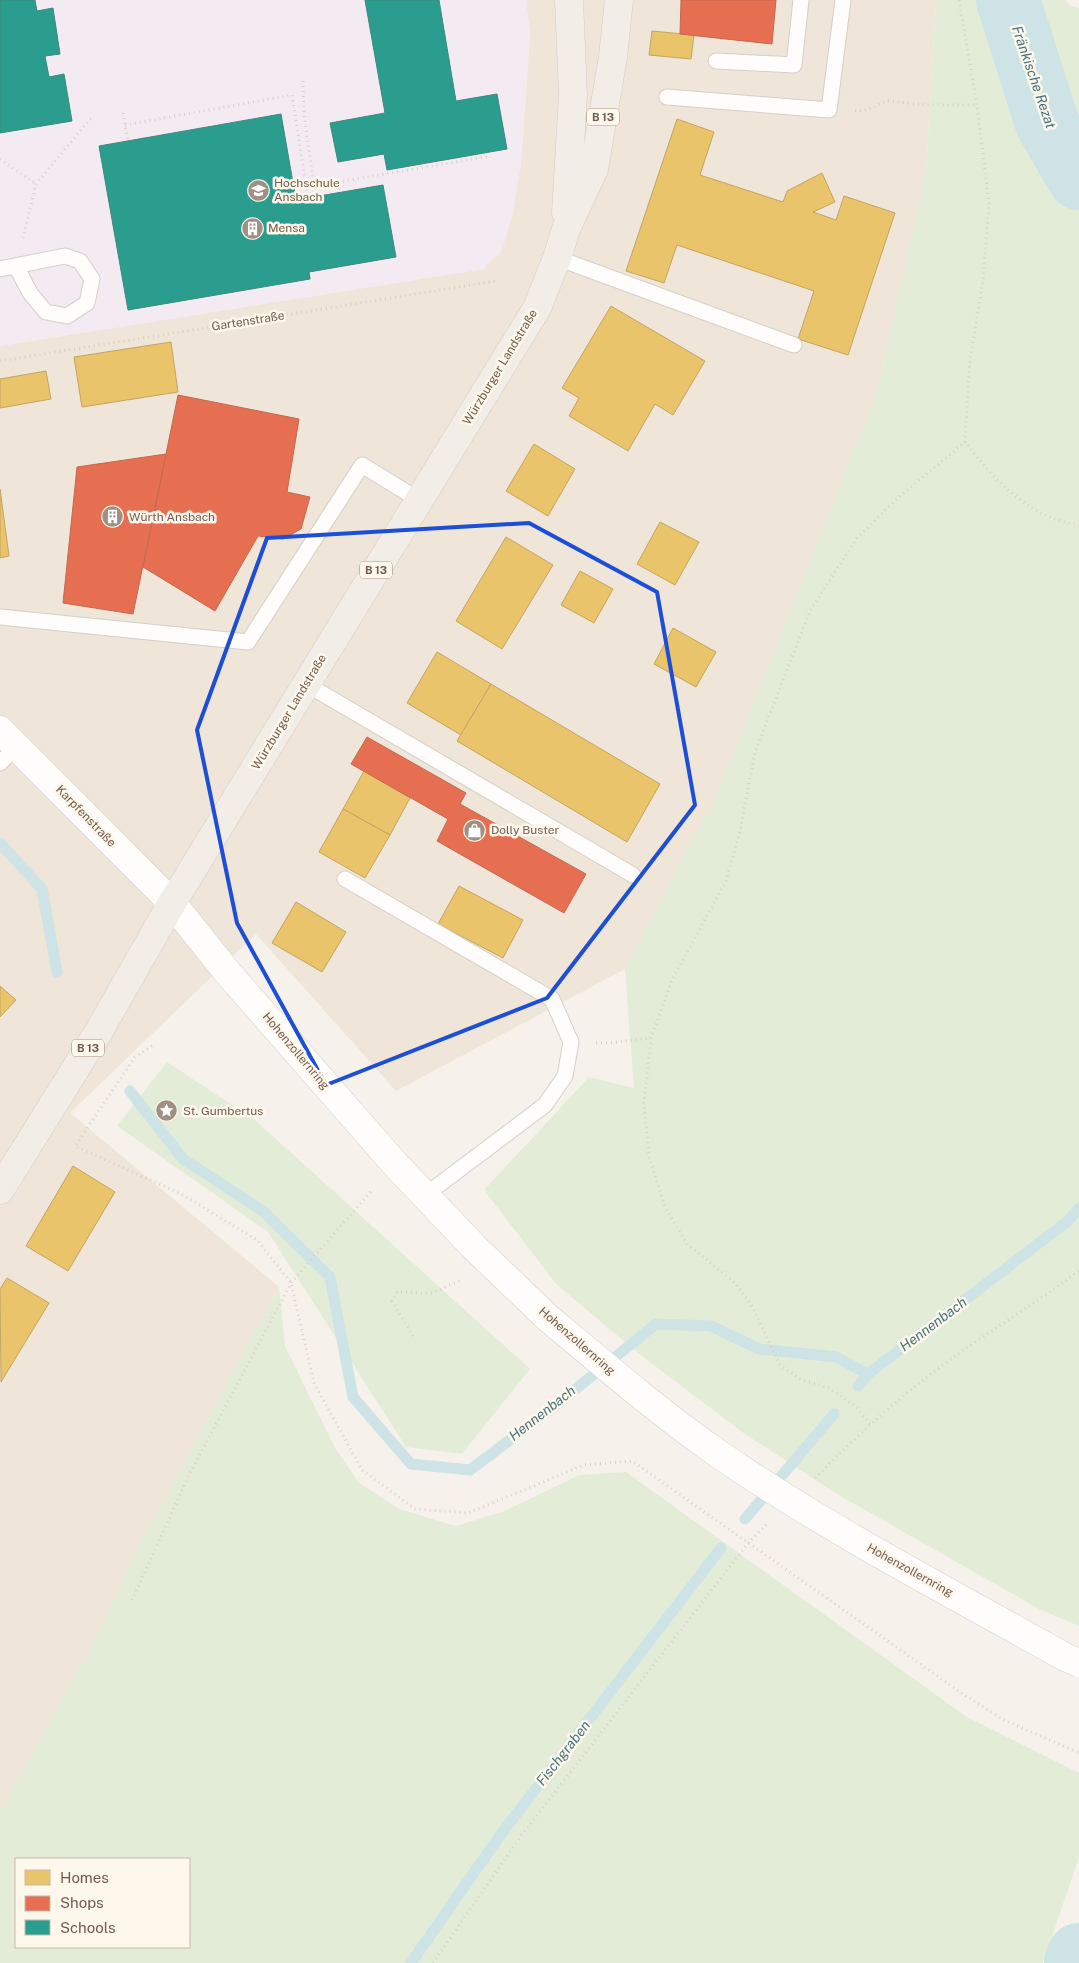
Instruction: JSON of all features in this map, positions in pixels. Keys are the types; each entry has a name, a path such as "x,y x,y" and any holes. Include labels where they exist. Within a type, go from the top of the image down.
{"main road":[{"name":"Würzburger Landstraße","path":"566,229 573,95 569,0"},
{"name":"Würzburger Landstraße","path":"0,1190 99,1031 172,903 537,308 557,258 566,229 594,169 613,57 620,0"},
{"name":"Karpfenstraße","path":"6,746 172,903"},
{"name":"Hohenzollernring","path":"172,903 228,973 395,1164 474,1247 548,1318 632,1388 713,1449 806,1510 1065,1657 1079,1662"}],"lane":[{"path":"716,61 794,64 801,0"},
{"path":"667,97 829,110 843,0"},
{"path":"0,269 65,256 80,261 92,279 86,303 67,316 46,312 30,293 16,266"},
{"path":"557,258 794,345"},
{"path":"0,617 248,642 362,465 419,500"},
{"path":"306,684 633,875"},
{"path":"345,879 552,999 571,1042 565,1076 544,1105 424,1196"}],"path":[{"path":"959,0 977,105 990,203 983,281 970,359 965,442 985,468 1017,497 1050,517 1079,525"},
{"path":"303,81 304,114 314,186 491,156"},
{"path":"126,125 292,95 308,198"},
{"path":"829,110 864,111 886,101 927,105 977,105"},
{"path":"123,113 128,141"},
{"path":"295,115 304,114"},
{"path":"16,266 36,184 91,118"},
{"path":"0,159 36,184"},
{"name":"Gartenstraße","path":"0,361 496,281"},
{"path":"965,442 900,496 857,538 810,611 755,752 740,831 726,881 672,980 651,1038 644,1103 649,1156 665,1207 687,1244 735,1283 751,1304 780,1365 800,1380 829,1388 855,1406 870,1424 932,1373 1046,1296 1079,1270"},
{"path":"571,1042 609,1043 651,1038"},
{"path":"152,1046 135,1057 75,1146 181,1194 257,1240 291,1283 314,1383 362,1470 415,1509 468,1513 584,1466 632,1461 1002,1720 1079,1753"},
{"path":"132,1600 189,1475 291,1283 395,1164"},
{"path":"414,1336 392,1301 397,1292 432,1293 461,1280"},
{"path":"433,1963 520,1837 749,1542"}],"highlighted area":[{"path":"529,523 657,592 695,805 547,998 326,1085 237,923 197,730 267,538"}],"shaded area":[{"name":"Hochschule Ansbach","path":"0,0 526,0 530,34 521,164 512,216 502,251 483,269 0,346"},
{"path":"526,0 936,0 926,170 879,387 718,793 625,969 396,1091 256,934 70,1113 279,1287 143,1539 94,1642 0,1811 0,346 484,269 512,216 521,164 530,35"}],"green space":[{"path":"936,0 1065,0 1071,6 1079,8 1079,1626 1039,1609 835,1493 742,1432 638,1353 557,1285 484,1190 589,1077 634,1088 625,969 718,793 879,387 926,170"},
{"path":"167,1062 255,1120 530,1369 462,1454 406,1447 268,1232 117,1126"},
{"path":"279,1287 285,1346 335,1448 359,1483 399,1509 456,1526 505,1511 579,1475 626,1472 967,1717 1079,1773 1079,1857 1043,1963 0,1963 0,1811 94,1642 143,1539"}],"building: Homes":[{"path":"652,31 694,35 691,59 649,55"},
{"path":"677,119 714,132 700,175 783,202 787,191 822,173 835,202 813,212 836,220 844,196 895,213 848,355 798,339 814,291 677,245 664,283 626,271"},
{"path":"611,306 705,361 673,415 655,404 628,451 569,416 579,398 562,388"},
{"path":"171,342 178,392 82,407 74,357"},
{"path":"46,371 51,399 0,408 0,379"},
{"path":"534,444 575,469 548,516 506,491"},
{"path":"0,489 9,556 0,558"},
{"path":"660,522 699,542 675,585 637,564"},
{"path":"506,537 553,565 502,649 456,621"},
{"path":"580,571 613,589 594,623 561,605"},
{"path":"673,628 716,652 696,687 654,664"},
{"path":"437,652 491,684 461,735 407,703"},
{"path":"491,684 660,784 627,842 457,741"},
{"path":"364,771 410,798 390,835 343,809"},
{"path":"343,809 390,835 365,878 319,852"},
{"path":"459,886 523,920 503,958 438,924"},
{"path":"296,902 346,932 322,972 272,943"},
{"path":"0,986 16,1000 0,1017"},
{"path":"73,1166 115,1192 68,1271 26,1246"},
{"path":"7,1278 49,1303 1,1382 0,1289"}],"building: Shops":[{"path":"681,0 776,0 772,44 680,34"},
{"path":"178,395 299,419 287,492 310,497 301,529 283,539 258,536 215,611 143,567"},
{"name":"Würth Ansbach","path":"166,454 133,614 63,603 77,467"},
{"name":"Dolly Buster","path":"367,737 466,793 460,804 586,874 564,913 437,841 448,819 351,764"}],"building: Schools":[{"path":"0,0 35,0 37,11 53,8 60,54 45,56 49,77 64,74 72,121 0,133"},
{"path":"365,0 439,0 456,101 497,94 507,149 387,170 384,154 338,162 330,123 385,113"},
{"name":"Mensa","path":"281,114 296,200 383,185 396,257 309,272 310,279 128,310 99,146"}],"waterway":[{"name":"Fränkische Rezat","path":"1008,0 1047,123 1079,178"},
{"name":"Hennenbach","path":"0,843 42,889 57,972"},
{"name":"Hennenbach","path":"130,1091 183,1159 263,1211 330,1277 353,1397 411,1464 470,1470 556,1405 656,1324 711,1326 759,1349 836,1357 868,1374 1068,1221 1079,1208"},
{"name":"Fischgraben","path":"858,1386 868,1374"},
{"name":"Fischgraben","path":"745,1519 834,1414"},
{"name":"Fischgraben","path":"411,1963 501,1834 721,1548"},
{"name":"Fränkische Rezat","path":"1076,1963 1079,1955"}],"place":[{"name":"Hochschule Ansbach","path":"258,190"},
{"name":"Mensa","path":"252,228"},
{"name":"Würth Ansbach","path":"113,517"},
{"name":"Dolly Buster","path":"475,830"},
{"name":"St. Gumbertus","path":"167,1111"}]}
